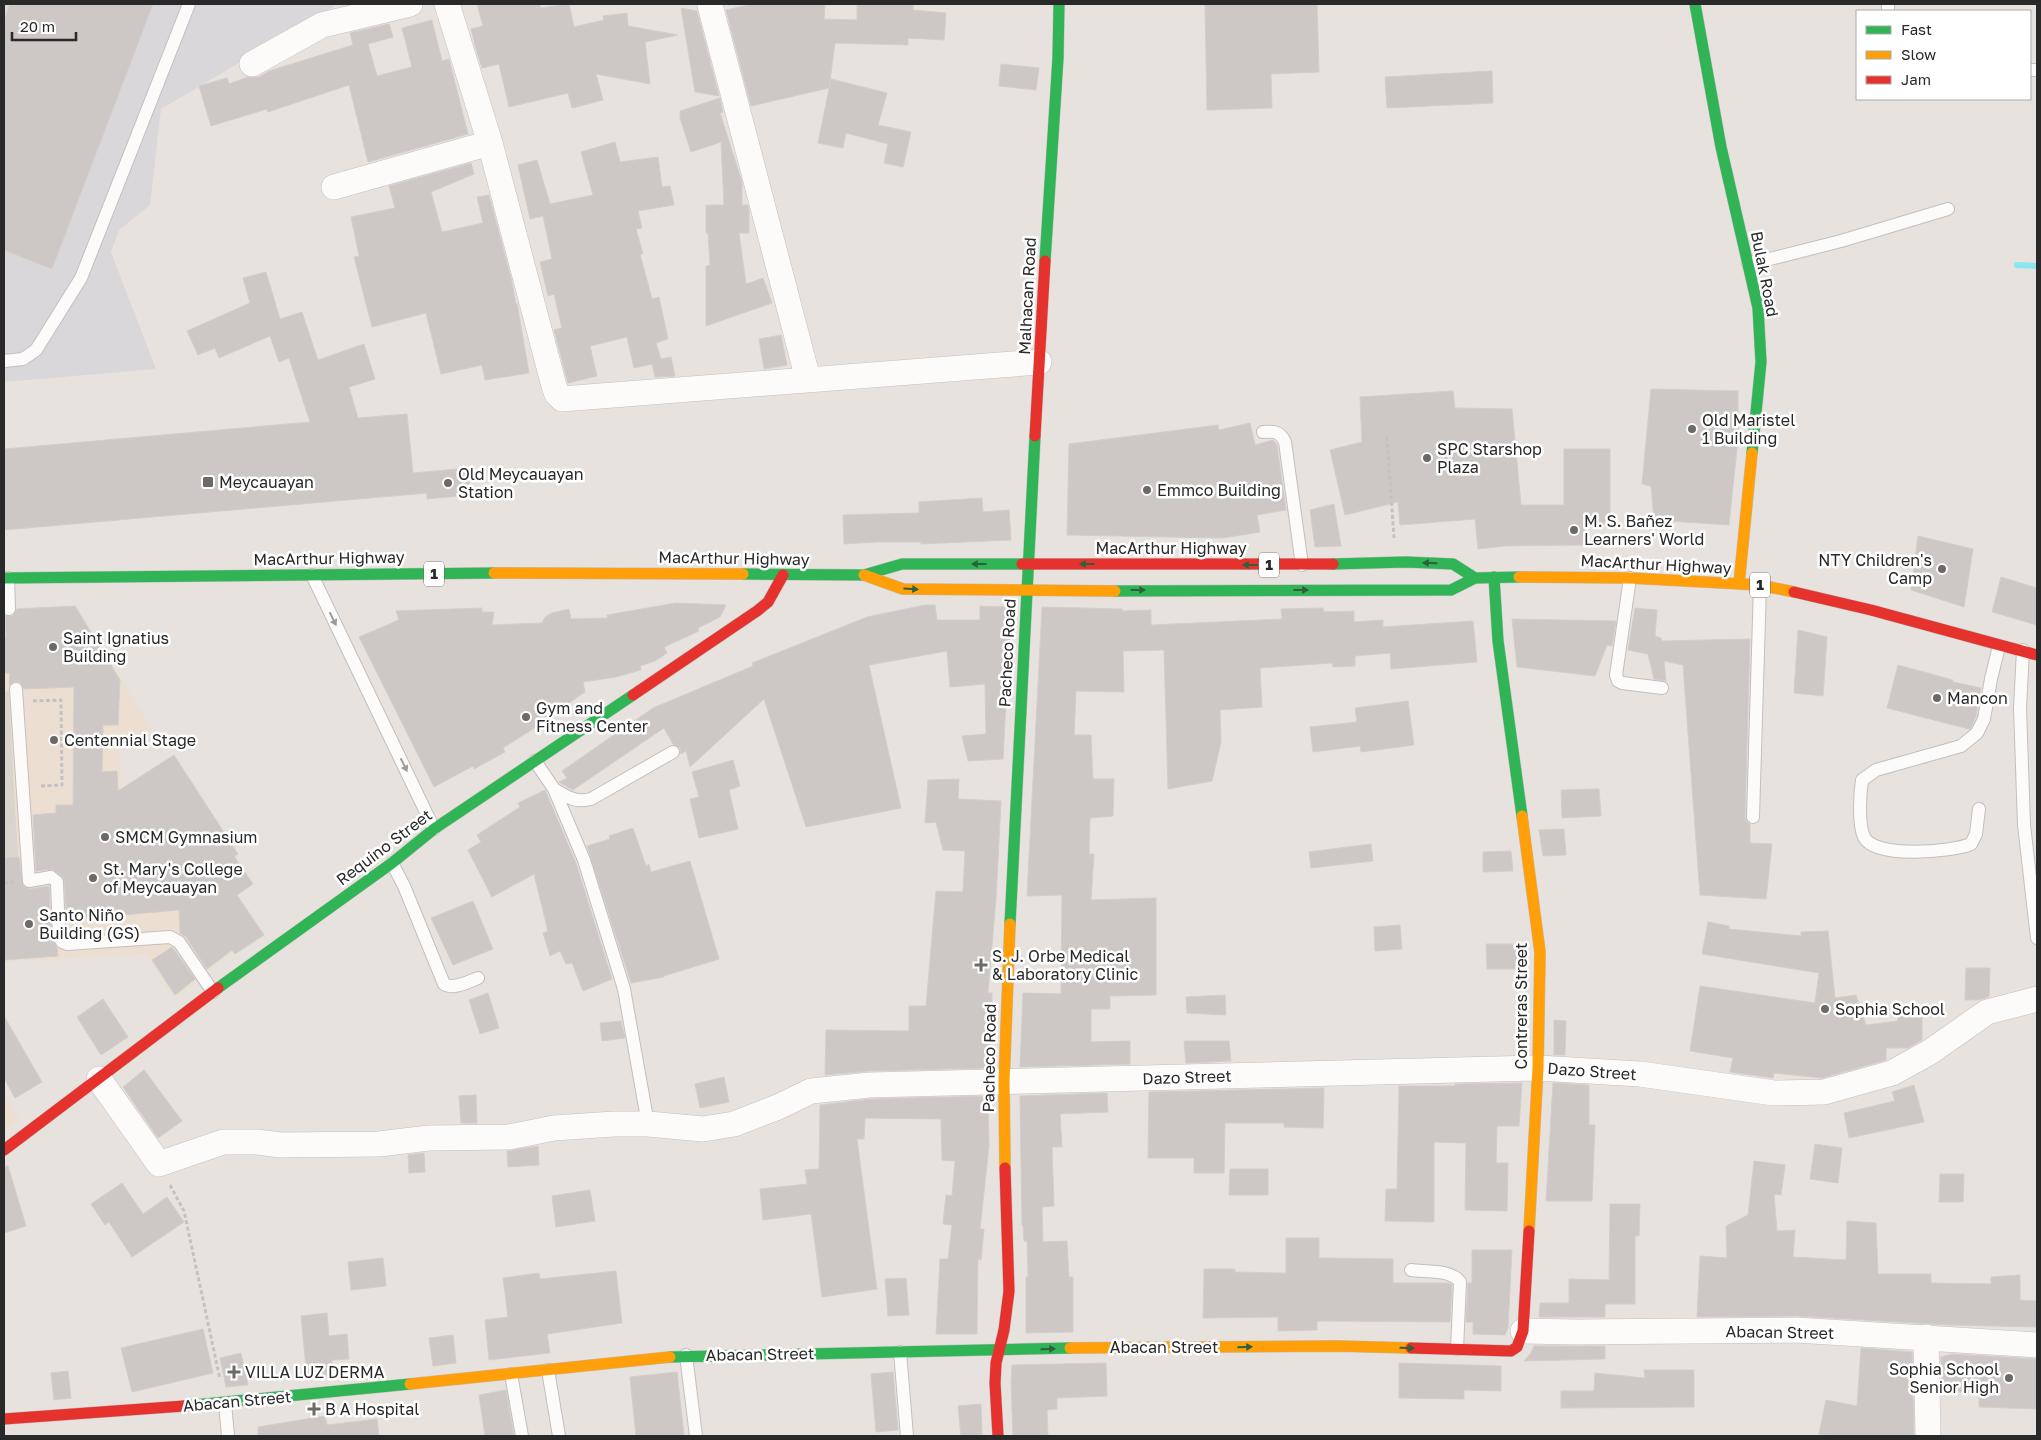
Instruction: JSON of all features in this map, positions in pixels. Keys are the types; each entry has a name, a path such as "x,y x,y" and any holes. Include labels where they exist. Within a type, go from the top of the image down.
{"main road":[{"name":"Malhacan Road","path":"1026,590 1058,58 1059,4"},
{"name":"Bulak Road","path":"1695,4 1721,147 1758,308 1761,362 1740,584"},
{"name":"MacArthur Highway","path":"6,578 576,572 864,575 902,564 1454,564 1475,578"},
{"name":"Requino Street","path":"4,1150 213,992 392,863 434,829 757,611 768,602 783,575"},
{"name":"MacArthur Highway","path":"864,575 903,589 1451,590 1475,578 1494,577 1630,578 1760,585 1784,589 1924,624 2037,655"},
{"name":"Contreras Street","path":"1494,577 1498,641 1540,952 1538,1068 1520,1339"},
{"name":"Pacheco Road","path":"998,1436 995,1383 1009,1291 1005,1195 1004,1082 1026,590"},
{"name":"Abacan Street","path":"4,1419 225,1403 686,1355 1336,1346 1511,1350 1520,1339"}],"street":[{"path":"252,64 322,25 410,4"},
{"path":"447,4 490,143 554,386 557,394 562,398 1039,362"},
{"path":"710,5 808,379"},
{"path":"334,187 490,143"},
{"name":"Dazo Street","path":"159,1164 222,1142 257,1142 281,1145 379,1144 429,1138 509,1137 554,1128 648,1124 703,1129 734,1124 811,1091 870,1085 1538,1068 1640,1074 1774,1092 1824,1092 1892,1073 1930,1052 1987,1012 2037,999"},
{"path":"100,1079 159,1164"},
{"name":"Abacan Street","path":"1520,1339 1585,1332 1796,1330 2037,1345"},
{"path":"1926,1337 1928,1436"}],"lane":[{"path":"4,361 23,359 36,350 81,278 189,4"},
{"path":"1748,262 1774,258 1841,241 1948,209"},
{"path":"1263,432 1280,434 1285,442 1302,565"},
{"path":"312,575 434,829"},
{"path":"6,578 9,609"},
{"path":"1630,578 1616,675 1618,681 1622,683 1662,688"},
{"path":"1753,817 1760,585"},
{"path":"1979,809 1976,834 1971,844 1962,848 1912,852 1877,848 1869,843 1864,836 1859,797 1862,780 1876,770 1961,746 1977,733 1984,718 1999,646"},
{"path":"2023,650 2020,708 2024,825 2037,938"},
{"path":"17,695 29,880 51,877 57,882 59,938 67,944 170,937 179,942 213,992"},
{"path":"554,789 576,800 592,799 673,752"},
{"path":"535,761 554,789 584,860 624,989 648,1124"},
{"path":"392,863 404,886 444,984 454,986 478,978"},
{"path":"1411,1270 1450,1274 1460,1282 1457,1349"},
{"path":"900,1352 907,1436"},
{"path":"686,1355 696,1436"},
{"path":"548,1370 559,1436"},
{"path":"511,1374 522,1436"},
{"path":"225,1403 228,1436"}],"path":[{"path":"1387,437 1395,564"},
{"path":"17,695 61,700 62,785 24,787"},
{"path":"159,1164 184,1211 225,1403"}],"shaded area":[{"path":"4,4 334,4 333,7 161,109 150,205 119,230 111,252 156,369 4,382"},
{"name":"St. Mary's College of Meycauayan","path":"75,605 152,728 119,747 121,799 133,802 231,954 174,999 146,954 4,962 4,608"},
{"path":"9,691 20,880 8,858 4,858 4,692"},
{"path":"4,1093 19,1119 4,1132"}],"building":[{"path":"10,4 153,4 52,269 4,250 4,21"},
{"path":"477,4 540,4 541,8 569,4 574,27 604,20 603,16 627,13 628,26 678,35 645,42 650,84 596,74 603,100 572,108 568,93 509,107 499,64 482,68 476,49 471,29 483,26"},
{"path":"753,4 825,4 824,19 857,20 857,4 913,4 913,10 946,13 944,40 908,38 908,45 835,43 829,88 751,106 726,10"},
{"path":"1205,4 1317,4 1319,72 1271,74 1272,108 1207,110"},
{"path":"681,8 697,11 719,96 695,92"},
{"path":"432,20 442,61 449,59 468,134 368,162 349,85 268,112 267,109 211,126 199,86 227,78 229,84 248,77 259,77 269,71 353,45 350,33 389,24 393,37 368,44 377,76 412,67 402,28"},
{"path":"1001,64 1039,68 1036,90 999,86"},
{"path":"1492,71 1493,103 1387,108 1385,77"},
{"path":"831,79 887,93 878,125 911,132 903,167 884,163 888,144 846,133 843,148 818,143"},
{"path":"720,98 723,112 720,113 742,182 742,205 748,205 749,211 749,233 739,233 746,284 763,278 772,303 706,326 706,266 710,265 708,233 706,233 706,205 724,205 721,142 691,152 680,118 680,111"},
{"path":"615,142 620,162 658,157 662,187 670,186 674,205 638,211 642,228 636,229 643,254 640,254 652,299 659,297 668,339 656,343 661,359 671,357 675,376 655,377 652,364 634,368 627,337 590,346 597,376 568,383 554,330 562,328 554,294 548,296 540,262 552,259 543,216 530,219 518,165 537,160 550,204 593,195 581,152"},
{"path":"471,163 474,174 431,192 442,232 483,223 477,197 489,195 517,303 529,373 485,380 482,365 441,374 426,313 372,327 354,257 359,256 351,217 395,208 389,186"},
{"name":"Meycauayan","path":"266,272 280,319 302,312 318,360 364,344 375,379 349,387 358,418 407,414 413,473 468,468 470,495 427,499 427,493 4,530 4,449 310,422 289,358 279,362 270,336 219,358 215,348 198,355 187,331 250,303 243,278"},
{"path":"781,335 787,365 764,369 759,339"},
{"name":"Old Maristel 1 Building","path":"1651,389 1738,391 1738,439 1729,525 1654,520 1651,486 1642,484"},
{"path":"1453,391 1455,408 1512,409 1521,505 1564,505 1564,449 1610,449 1610,525 1586,525 1586,545 1504,546 1478,549 1475,519 1400,525 1398,502 1345,515 1330,450 1362,442 1360,397"},
{"name":"Emmco Building","path":"1250,423 1255,445 1273,440 1277,445 1286,510 1257,515 1260,532 1223,538 1067,535 1069,444 1218,425 1219,430"},
{"path":"982,498 983,512 1009,510 1011,540 921,544 921,542 877,542 844,544 843,515 919,513 919,502"},
{"path":"1334,504 1341,546 1315,547 1310,510"},
{"name":"NTY Children's Camp","path":"1918,536 1973,549 1964,607 1911,590"},
{"path":"2001,577 2037,588 2037,625 1992,612"},
{"path":"676,603 726,605 720,617 698,628 699,631 664,647 667,653 655,661 640,666 641,670 616,677 583,682 585,692 554,713 555,715 503,748 505,752 474,769 473,766 434,787 359,637 399,620 396,611 482,608 482,612 494,612 492,625 542,623 545,617 552,613 569,609 571,619 608,618 607,615"},
{"path":"925,605 935,605 937,620 980,620 980,606 1011,607 1003,759 968,761 962,736 986,734 985,684 950,687 947,651 869,665 901,808 806,827 764,699 690,767 686,751 681,754 680,748 673,744 664,728 573,790 559,782 567,778 562,771 653,708 753,666 752,663 867,617"},
{"path":"75,606 120,680 118,725 103,725 102,772 117,771 118,791 174,755 238,854 234,856 253,884 237,895 264,935 235,954 232,950 207,969 186,937 180,933 179,910 67,920 64,878 53,869 36,871 33,815 56,813 56,805 73,805 74,687 24,689 19,682 15,681 9,685 10,673 4,673 5,616 13,616 17,609"},
{"path":"1042,607 1122,609 1122,611 1151,610 1151,625 1282,619 1281,609 1323,608 1324,612 1354,611 1354,622 1383,620 1383,627 1473,621 1477,662 1391,669 1390,653 1355,656 1355,666 1333,667 1332,663 1260,668 1262,707 1220,710 1221,742 1212,781 1168,789 1164,650 1123,651 1124,692 1076,691 1074,735 1091,735 1093,779 1114,779 1113,816 1090,818 1089,854 1094,854 1091,900 1156,898 1156,995 1110,996 1110,1009 1091,1009 1091,1042 1130,1041 1130,1064 1020,1067 1023,993 1061,994 1062,895 1027,896"},
{"path":"1635,608 1657,610 1655,636 1661,638 1662,641 1750,639 1745,817 1746,821 1750,824 1750,843 1772,844 1766,899 1700,895 1683,665 1664,661 1666,681 1654,679 1648,654 1628,650"},
{"path":"1512,619 1616,621 1612,646 1607,645 1595,676 1517,667"},
{"path":"1798,630 1827,637 1823,696 1794,693"},
{"name":"Mancon","path":"1898,665 1953,680 1953,682 1981,688 1976,716 1971,728 1887,708"},
{"path":"1408,701 1414,745 1361,752 1360,746 1313,752 1310,727 1357,722 1355,708"},
{"path":"733,760 740,786 729,790 738,829 699,838 690,799 699,797 692,772"},
{"path":"959,779 958,799 1001,801 996,898 988,993 992,993 989,1068 870,1071 825,1075 826,1030 909,1031 909,1006 926,1006 936,891 963,892 965,851 943,850 936,822 925,823 928,780"},
{"path":"1599,789 1601,816 1562,818 1561,790"},
{"path":"545,790 576,863 612,979 583,991 572,963 566,964 560,951 550,956 543,933 548,931 534,874 492,897 468,850 481,842 477,835 520,807 518,803"},
{"path":"633,828 646,866 649,864 651,872 690,861 719,959 664,977 631,983 587,846 610,839 609,836"},
{"path":"1564,829 1566,855 1543,856 1539,830"},
{"path":"1371,844 1373,861 1311,868 1309,852"},
{"path":"1511,851 1513,871 1483,872 1483,852"},
{"name":"Santo Niño Building (GS)","path":"19,857 23,886 30,889 49,886 51,937 57,948 58,956 4,960 4,858"},
{"path":"473,901 493,949 453,965 431,918"},
{"path":"1708,922 1729,926 1729,929 1801,936 1801,932 1828,931 1835,998 1856,995 1866,1025 1898,1021 1898,1008 1922,1007 1922,1040 1908,1048 1886,1048 1886,1060 1822,1078 1774,1073 1773,1078 1730,1072 1733,1058 1690,1051 1700,986 1815,1003 1819,973 1702,954"},
{"path":"1400,925 1402,949 1375,951 1374,927"},
{"path":"1486,944 1522,944 1522,969 1487,969"},
{"path":"172,947 195,979 175,995 152,960"},
{"path":"1966,968 1990,968 1989,997 1978,1000 1965,1000"},
{"path":"488,993 499,1028 480,1034 469,1000"},
{"path":"1225,995 1226,1015 1187,1013 1186,997"},
{"path":"103,999 128,1037 101,1055 77,1017"},
{"path":"4,1016 42,1082 15,1098 4,1078"},
{"path":"1554,1020 1566,1021 1565,1055 1554,1055"},
{"path":"621,1021 625,1038 602,1041 600,1023"},
{"path":"1184,1041 1229,1041 1231,1061 1186,1063"},
{"path":"144,1070 182,1121 158,1138 123,1087"},
{"path":"724,1077 729,1102 700,1108 695,1084"},
{"path":"1522,1083 1519,1126 1497,1126 1496,1163 1508,1163 1507,1211 1465,1210 1466,1143 1434,1142 1434,1222 1385,1221 1386,1189 1397,1189 1399,1086"},
{"path":"1553,1083 1589,1085 1589,1125 1595,1125 1592,1201 1546,1201"},
{"path":"1914,1085 1924,1122 1849,1138 1844,1113 1895,1101 1892,1092"},
{"path":"1324,1088 1323,1128 1284,1127 1284,1123 1225,1123 1224,1173 1194,1173 1194,1158 1148,1158 1149,1092"},
{"path":"1107,1093 1108,1112 1060,1114 1062,1147 1052,1147 1054,1206 1042,1207 1043,1242 1067,1241 1069,1277 1073,1277 1073,1332 1026,1333 1026,1277 1028,1277 1027,1241 1024,1241 1022,1225 1020,1096"},
{"path":"476,1095 477,1123 461,1123 459,1096"},
{"path":"988,1096 989,1146 980,1229 984,1229 981,1260 978,1259 977,1334 936,1334 940,1259 948,1259 952,1225 943,1224 946,1195 952,1196 955,1161 942,1160 941,1119 865,1118 864,1139 857,1139 877,1289 822,1297 811,1214 763,1220 760,1189 807,1184 805,1170 819,1169 820,1105 871,1099"},
{"path":"1815,1144 1842,1148 1838,1183 1810,1179"},
{"path":"538,1146 539,1165 508,1167 507,1151"},
{"path":"424,1153 425,1172 409,1173 408,1155"},
{"path":"1754,1161 1785,1165 1781,1195 1774,1194 1777,1231 1795,1230 1793,1257 1846,1260 1847,1221 1876,1223 1878,1274 1931,1274 1931,1283 1991,1284 1991,1277 2020,1275 2020,1300 2037,1301 2037,1327 1949,1325 1797,1316 1697,1317 1700,1256 1727,1258 1726,1226 1748,1215"},
{"path":"4,1166 8,1166 26,1226 4,1233"},
{"path":"1230,1169 1268,1169 1268,1195 1229,1195"},
{"path":"1940,1174 1964,1174 1963,1202 1939,1202"},
{"path":"122,1183 143,1214 167,1197 184,1222 132,1257 109,1222 105,1225 91,1204"},
{"path":"590,1190 595,1221 556,1227 552,1196"},
{"path":"1610,1204 1640,1204 1639,1236 1635,1236 1635,1304 1605,1304 1605,1317 1539,1317 1540,1303 1569,1303 1569,1279 1609,1280"},
{"path":"1286,1238 1319,1238 1319,1258 1393,1259 1393,1283 1449,1283 1452,1285 1450,1322 1317,1321 1317,1330 1278,1331 1278,1317 1203,1318 1204,1269 1235,1269 1235,1272 1286,1273"},
{"path":"1472,1250 1512,1250 1508,1328 1505,1335 1473,1334 1473,1322 1466,1322 1468,1283 1472,1283"},
{"path":"383,1258 386,1286 351,1290 348,1262"},
{"path":"616,1271 622,1323 547,1334 550,1353 489,1360 485,1320 508,1317 503,1278 539,1273 540,1279"},
{"path":"906,1278 909,1315 888,1316 885,1279"},
{"path":"327,1313 329,1336 347,1334 349,1359 332,1360 333,1375 307,1378 301,1316"},
{"path":"203,1329 213,1373 132,1392 121,1348"},
{"path":"453,1335 456,1363 433,1366 429,1338"},
{"path":"1534,1346 1605,1346 1605,1359 1524,1361"},
{"path":"1861,1348 1912,1352 1914,1436 1833,1436 1819,1434 1826,1400 1857,1406"},
{"name":"VILLA LUZ DERMA","path":"241,1353 248,1385 226,1387 220,1358"},
{"name":"Sophia School Senior High","path":"1952,1354 2037,1359 2037,1409 1979,1407 1979,1393 1941,1391 1941,1357"},
{"path":"1106,1363 1107,1396 1057,1398 1057,1409 1047,1410 1048,1436 1013,1436 1012,1365"},
{"path":"1399,1363 1501,1366 1501,1391 1464,1390 1464,1399 1399,1398"},
{"path":"1644,1370 1694,1370 1694,1407 1561,1408 1561,1391 1594,1391 1595,1373 1645,1378"},
{"path":"68,1371 71,1398 54,1400 51,1373"},
{"path":"677,1372 684,1436 636,1436 630,1377"},
{"path":"893,1372 898,1430 876,1432 871,1374"},
{"path":"506,1390 514,1436 485,1436 479,1395"},
{"path":"981,1404 982,1436 961,1436 958,1406"},
{"path":"325,1416 327,1425 377,1419 379,1436 258,1436 258,1427"}],"waterway":[{"path":"2017,265 2037,266"}],"traffic: fast":[{"path":"1045,261 1058,58 1059,4"},
{"path":"1695,4 1721,147 1758,308 1761,362 1752,453"},
{"path":"1010,924 1035,436"},
{"path":"1333,564 1406,562 1453,564 1475,578"},
{"path":"743,574 864,575 902,564 1022,564"},
{"path":"4,578 494,573"},
{"path":"1494,577 1498,641 1522,816"},
{"path":"1115,591 1451,590 1475,578 1519,577"},
{"path":"218,988 392,863 434,829 633,695"},
{"path":"670,1357 1070,1348"},
{"path":"184,1406 410,1384"}],"traffic: slow":[{"path":"1739,584 1752,453"},
{"path":"494,573 743,574"},
{"path":"864,575 903,589 1115,591"},
{"path":"1519,577 1630,578 1760,585 1794,592"},
{"path":"1522,816 1540,952 1538,1068 1529,1231"},
{"path":"1005,1168 1004,1082 1010,924"},
{"path":"1070,1348 1336,1346 1411,1348"},
{"path":"410,1384 670,1357"}],"traffic: jam":[{"path":"1035,436 1045,261"},
{"path":"1022,564 1333,564"},
{"path":"633,695 757,611 768,602 783,575"},
{"path":"1794,592 1871,610 2037,655"},
{"path":"4,1150 218,988"},
{"path":"998,1436 995,1383 996,1363 1004,1330 1009,1291 1005,1168"},
{"path":"1411,1348 1511,1351 1517,1347 1523,1331 1529,1231"},
{"path":"4,1419 184,1406"}],"place":[{"name":"Old Maristel 1 Building","path":"1692,429"},
{"name":"SPC Starshop Plaza","path":"1427,458"},
{"name":"Meycauayan","path":"208,482"},
{"name":"Old Meycauayan Station","path":"448,483"},
{"name":"Emmco Building","path":"1147,490"},
{"name":"M. S. Bañez Learners' World","path":"1574,530"},
{"name":"NTY Children's Camp","path":"1942,569"},
{"name":"Saint Ignatius Building","path":"53,647"},
{"name":"Mancon","path":"1937,698"},
{"name":"Gym and Fitness Center","path":"526,717"},
{"name":"Centennial Stage","path":"54,740"},
{"name":"SMCM Gymnasium","path":"105,837"},
{"name":"St. Mary's College of Meycauayan","path":"93,878"},
{"name":"Santo Niño Building (GS)","path":"29,924"},
{"name":"S. J. Orbe Medical & Laboratory Clinic","path":"981,965"},
{"name":"Sophia School","path":"1825,1009"},
{"name":"VILLA LUZ DERMA","path":"234,1372"},
{"name":"Sophia School Senior High","path":"2009,1378"},
{"name":"B A Hospital","path":"314,1409"}]}
